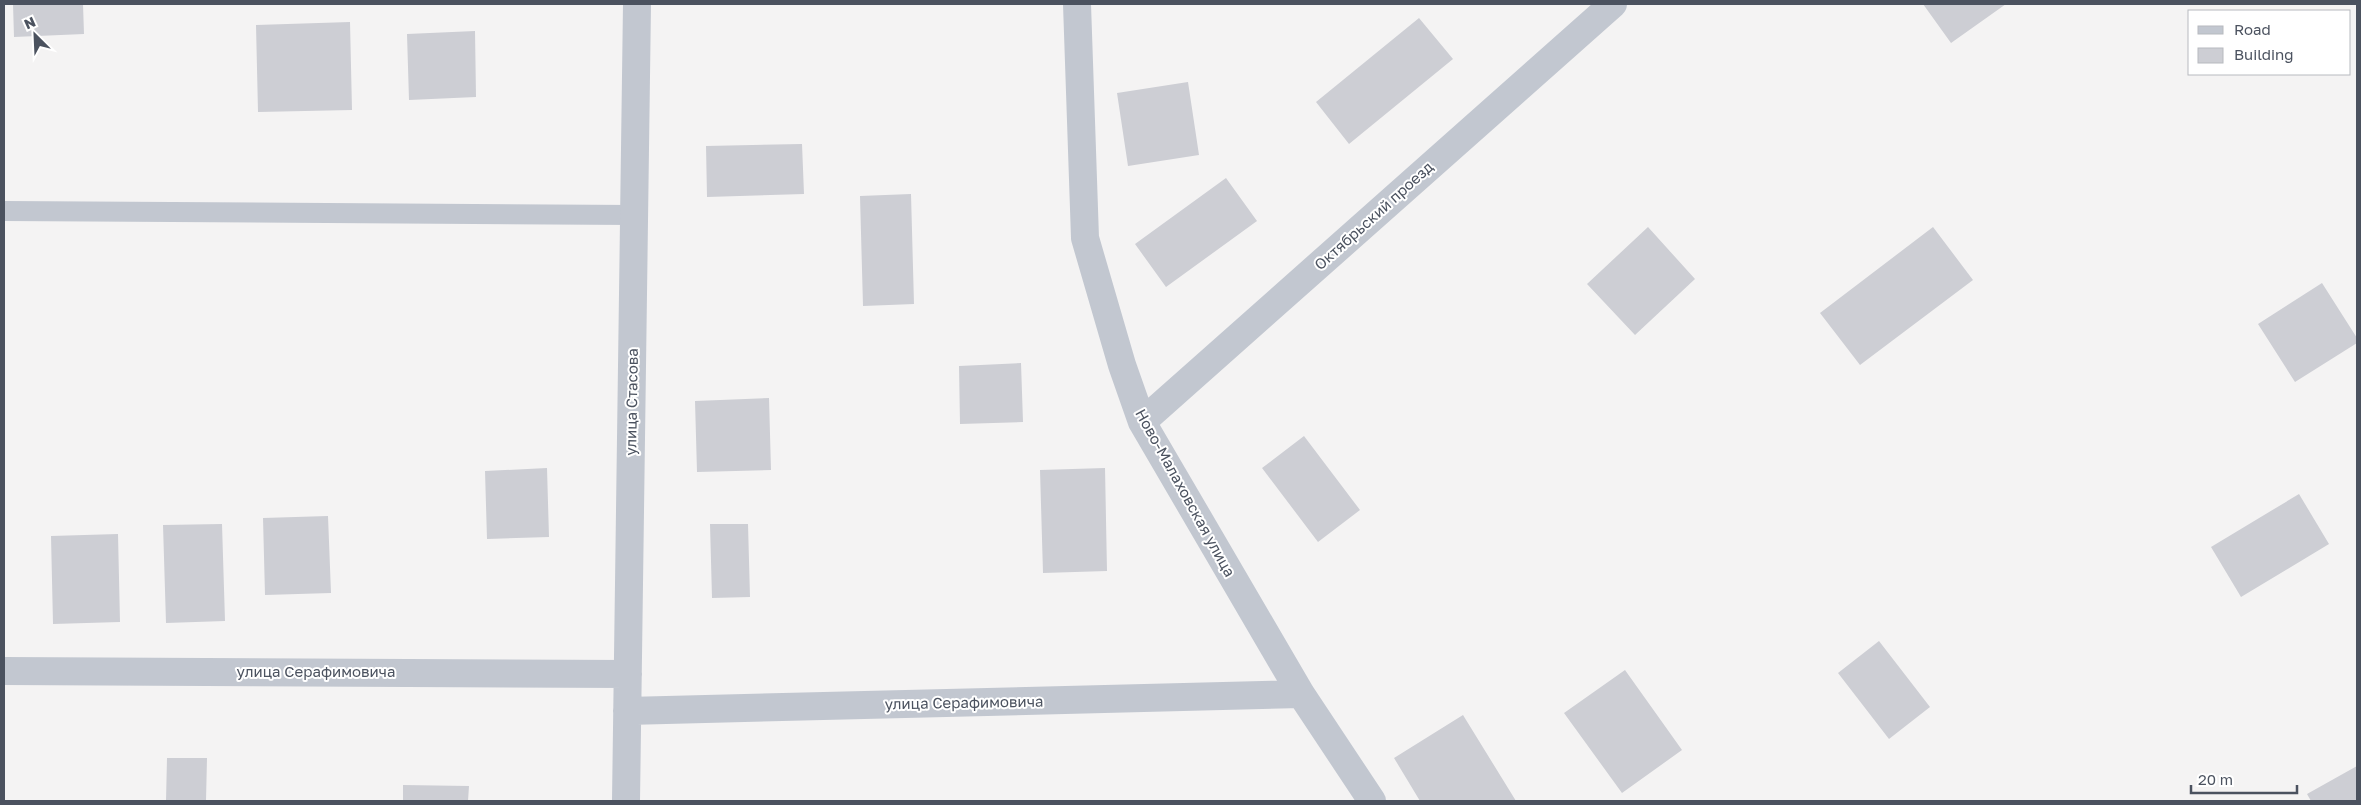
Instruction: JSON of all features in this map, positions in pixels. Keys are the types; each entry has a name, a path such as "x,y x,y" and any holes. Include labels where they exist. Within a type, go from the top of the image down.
{"street":[{"name":"улица Стасова","path":"626,801 637,4"},
{"name":"Ново-Малаховская улица","path":"1077,4 1085,238 1122,365 1142,422 1301,694 1372,801"},
{"name":"Октябрьский проезд","path":"1142,422 1608,6"},
{"name":"улица Серафимовича","path":"4,671 628,674"},
{"name":"улица Серафимовича","path":"627,711 1301,694"}],"lane":[{"path":"4,211 634,215"}],"building":[{"path":"13,4 83,4 84,34 14,37"},
{"path":"1923,4 2006,4 1951,43"},
{"path":"1419,18 1453,59 1349,144 1316,102"},
{"path":"350,22 352,110 258,112 256,25"},
{"path":"475,31 476,97 409,100 407,34"},
{"path":"1188,82 1199,155 1128,166 1117,93"},
{"path":"802,144 804,194 707,197 706,146"},
{"path":"1226,178 1257,221 1166,287 1135,244"},
{"path":"911,194 914,304 863,306 860,196"},
{"path":"1648,227 1695,279 1635,335 1587,284"},
{"path":"1933,227 1973,280 1860,365 1820,313"},
{"path":"2322,283 2357,338 2357,343 2295,382 2258,324"},
{"path":"1021,363 1023,422 960,424 959,366"},
{"path":"769,398 771,470 697,472 695,401"},
{"path":"1304,436 1360,510 1318,542 1262,468"},
{"path":"547,468 549,537 487,539 485,471"},
{"path":"1105,468 1107,571 1043,573 1040,470"},
{"path":"2299,494 2329,544 2241,597 2211,547"},
{"path":"328,516 331,593 265,595 263,518"},
{"path":"222,524 225,621 166,623 163,525"},
{"path":"710,524 748,524 750,597 712,598"},
{"path":"118,534 120,622 53,624 51,536"},
{"path":"1879,641 1930,707 1889,739 1838,673"},
{"path":"1625,670 1682,750 1622,793 1564,713"},
{"path":"1463,715 1516,801 1420,801 1394,758"},
{"path":"167,758 207,758 206,801 166,801"},
{"path":"2357,766 2357,801 2311,801 2307,794"},
{"path":"403,785 469,786 468,801 403,801"}]}
